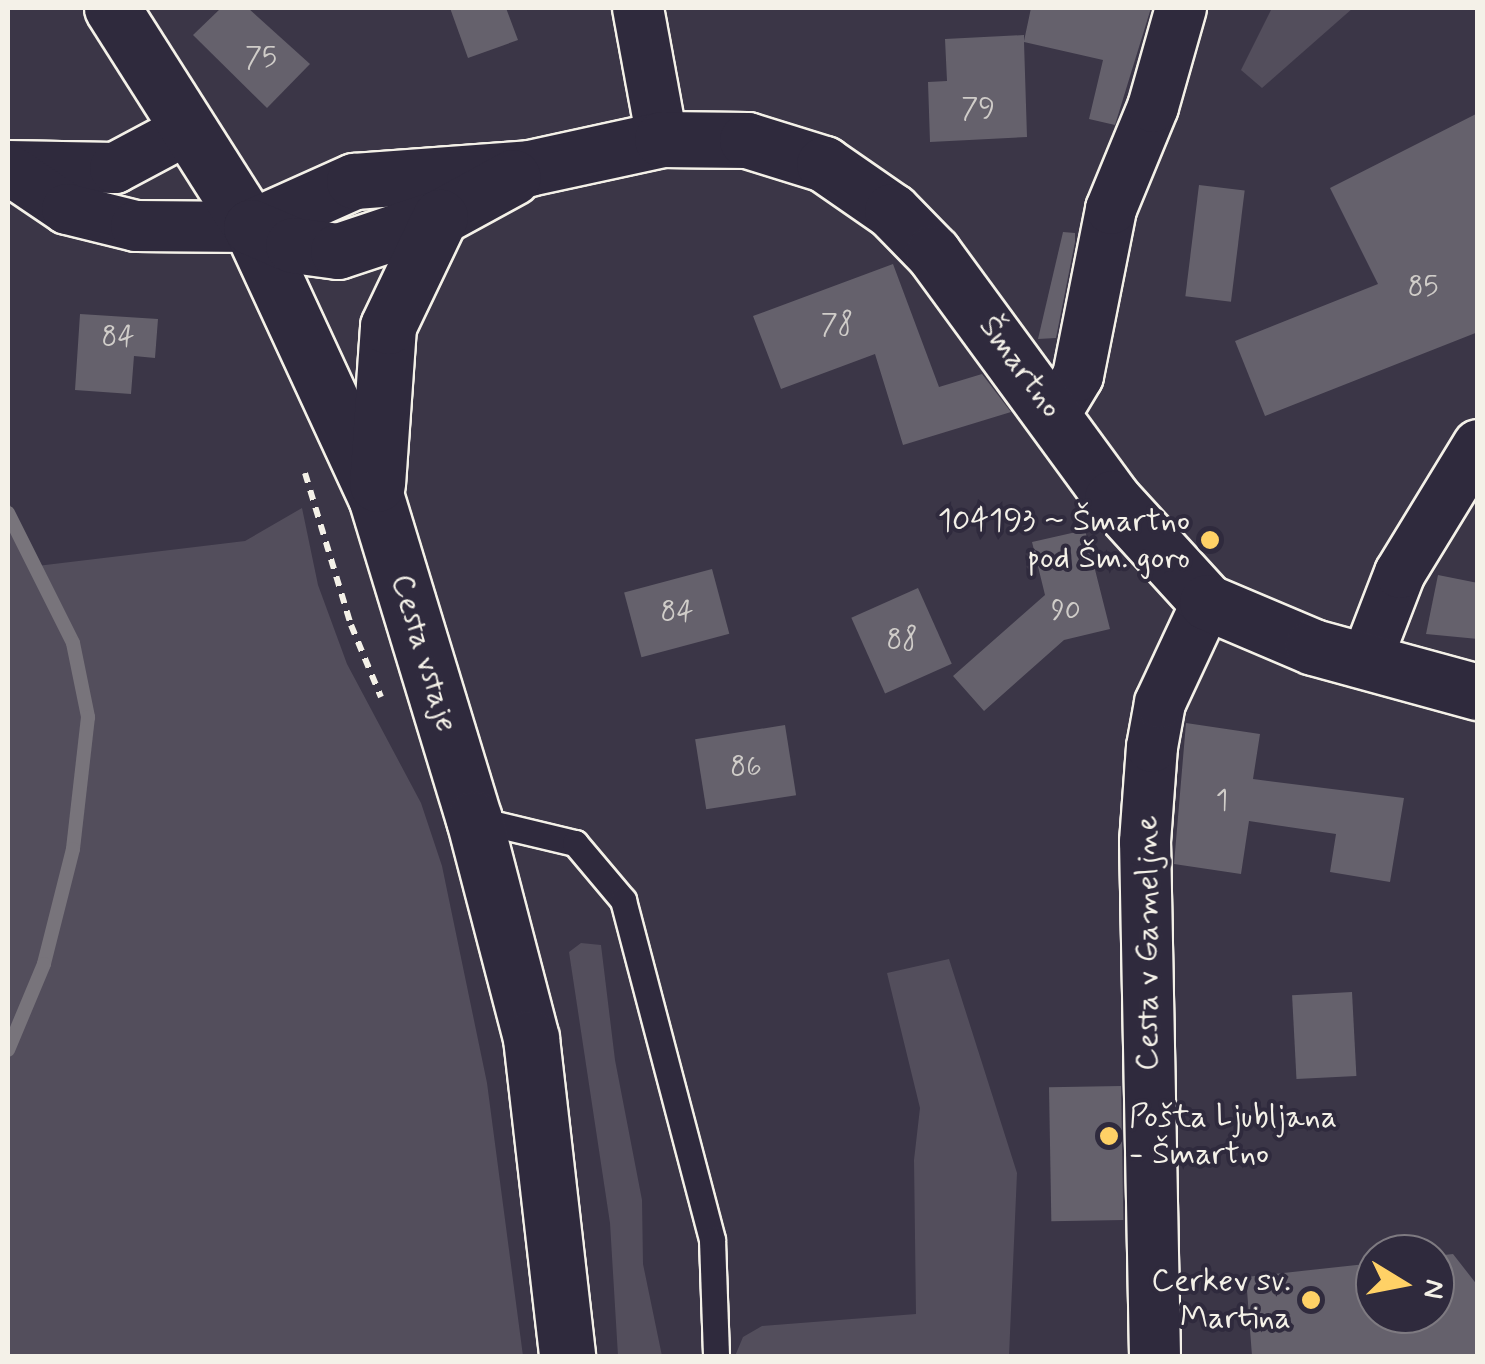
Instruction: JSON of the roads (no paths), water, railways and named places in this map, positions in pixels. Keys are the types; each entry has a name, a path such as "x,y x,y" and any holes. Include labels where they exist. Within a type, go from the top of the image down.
{"main road":[{"name":"Cesta vstaje","path":"112,8 251,227 376,498 474,819 531,1038 567,1356"},
{"name":"Šmartno","path":"529,168 662,139 747,140 824,164 856,182 933,253 1150,546 1207,602 1267,631 1478,692"},
{"path":"251,227 354,181 529,168"},
{"path":"251,227 293,245 338,251 440,217 529,168"},
{"path":"376,498 388,326 440,217"}],"street":[{"path":"638,8 662,139"},
{"path":"1055,414 1078,376 1116,192 1153,108 1181,8"},
{"path":"8,167 115,168 190,128"},
{"path":"8,167 67,209 118,222 251,227"},
{"path":"1366,660 1400,573 1478,444"},
{"name":"Cesta v Gameljne","path":"1155,1356 1149,785 1160,702 1207,602"}],"lane":[{"path":"474,819 576,843 623,900 712,1240 716,1356"}],"waterway":[{"path":"8,513 73,643 88,717 73,849 44,964 8,1050"}],"place":[{"name":"104193 ~ Šmartno pod Šm. goro","path":"1210,540"},
{"name":"Pošta Ljubljana - Šmartno","path":"1109,1136"},
{"name":"Cerkev sv. Martina","path":"1311,1300"}]}
